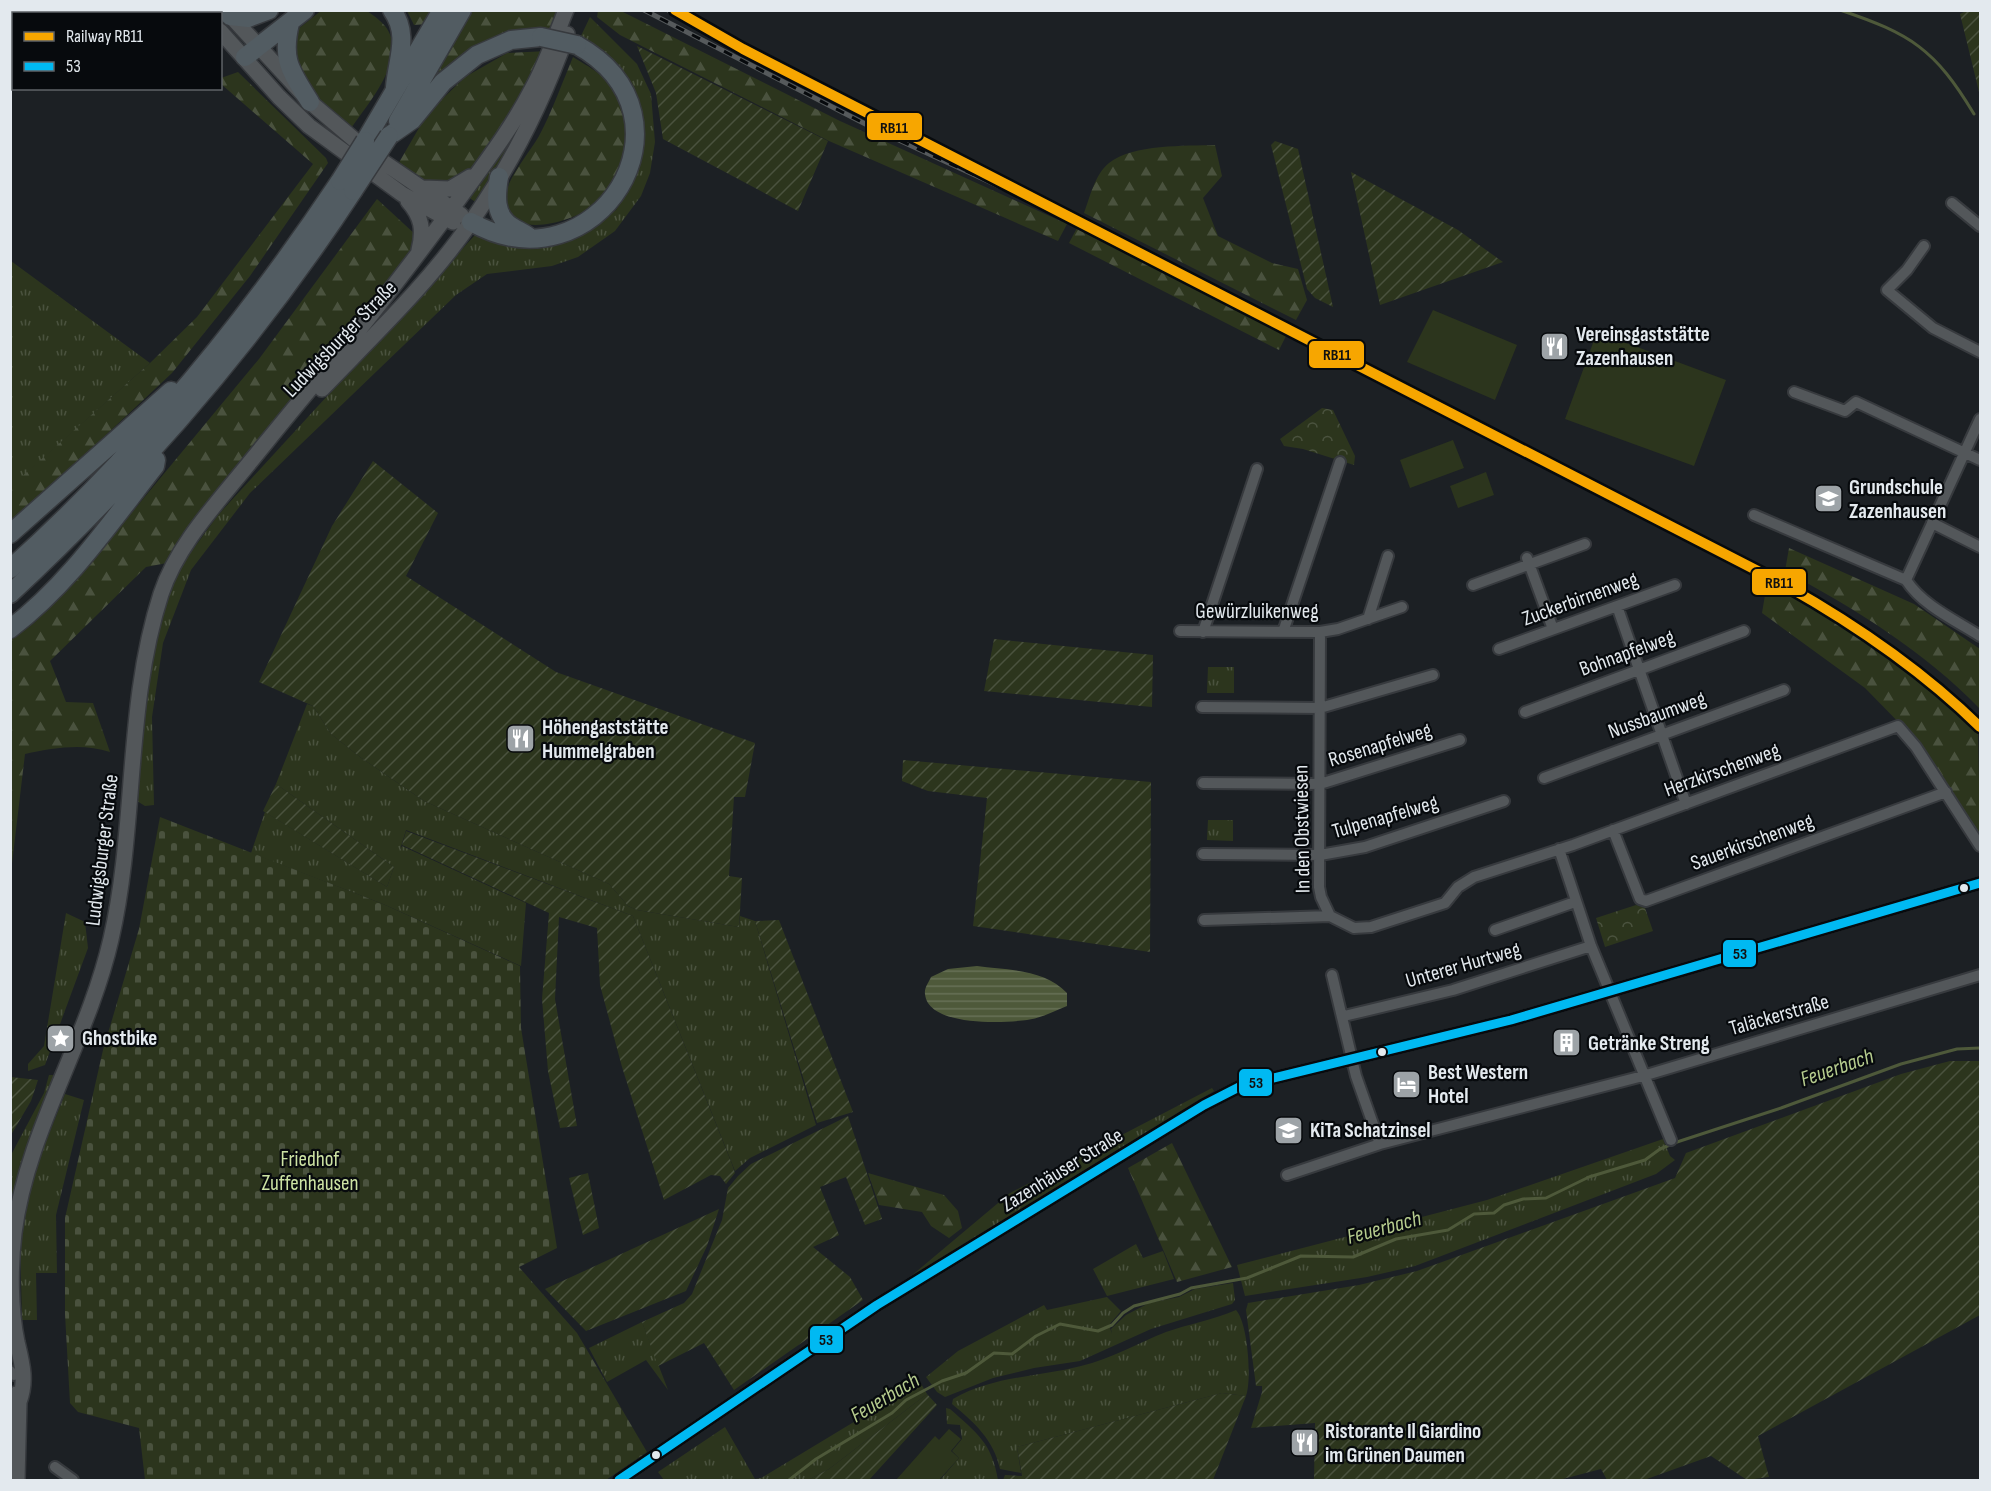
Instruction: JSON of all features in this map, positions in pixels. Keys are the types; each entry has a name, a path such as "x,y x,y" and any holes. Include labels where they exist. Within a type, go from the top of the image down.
{"highway":[{"path":"226,19 248,18 269,10"},
{"path":"252,49 290,17 305,10"},
{"path":"382,131 394,94 402,38 401,27 392,10"},
{"path":"394,94 442,10"},
{"path":"10,594 88,519 160,443 275,303 382,131 462,10"},
{"path":"290,17 285,45 286,60 310,102"},
{"path":"382,131 412,120 443,82 477,55 511,40 541,37 577,45 608,67 628,99 635,132 630,167 619,192 598,215 559,235 532,239 495,234 471,222"},
{"path":"499,177 496,199 500,214 509,225 532,239"},
{"path":"10,569 91,492 193,377 347,186"},
{"path":"10,534 124,434 162,396 193,377"},
{"path":"10,629 42,602 83,558 155,466 160,443"}],"main road":[{"name":"Ludwigsburger Straße","path":"19,1402 14,1390 12,1373 17,1341 12,1275 13,1236 19,1202 38,1142 99,983 110,945 127,859 145,664 162,591 192,536 417,256 480,171 531,92 566,10"},
{"name":"Ludwigsburger Straße","path":"235,480 417,288 471,222 499,177 548,81 576,10"},
{"path":"226,19 252,49 310,102 370,153 422,188 450,214"},
{"path":"252,49 279,97 309,126 402,194 417,211 422,221 422,238 417,256"},
{"path":"422,188 450,189 480,171"},
{"path":"402,194 471,222"},
{"name":"Ludwigsburger Straße","path":"16,1480 19,1402 23,1390 23,1357 17,1341"}],"street":[{"path":"1952,203 1980,226"},
{"path":"1924,246 1907,270 1887,290 1934,328 1980,352"},
{"path":"1794,392 1845,411 1856,402 1980,460"},
{"path":"1906,580 1980,419"},
{"path":"1283,632 1340,462"},
{"path":"1203,632 1257,469"},
{"path":"1754,515 1906,580 1921,598 1980,636"},
{"path":"1932,523 1980,547"},
{"path":"1473,585 1528,561 1585,544"},
{"path":"1368,619 1389,556"},
{"path":"1528,561 1553,629"},
{"name":"Zuckerbirnenweg","path":"1498,649 1675,585"},
{"path":"1617,606 1686,804"},
{"name":"Gewürzluikenweg","path":"1180,632 1320,632 1402,607"},
{"name":"Bohnapfelweg","path":"1525,712 1744,631"},
{"name":"In den Obstwiesen","path":"1320,632 1321,897 1330,916 1354,928 1371,927 1445,903 1465,881 1559,849"},
{"path":"1202,707 1320,708 1433,675"},
{"name":"Nussbaumweg","path":"1544,778 1784,690"},
{"name":"Herzkirschenweg","path":"1559,849 1898,726 1946,792"},
{"name":"Rosenapfelweg","path":"1203,783 1320,784 1460,740"},
{"path":"1946,792 1980,846"},
{"name":"Sauerkirschenweg","path":"1613,830 1640,898 1646,901 1946,792"},
{"name":"Tulpenapfelweg","path":"1203,854 1320,855 1365,847 1504,801"},
{"path":"1559,849 1591,946 1671,1140"},
{"name":"Zazenhäuser Straße","path":"619,1480 878,1305 1204,1105 1241,1086 1511,1020 1610,993 1980,883"},
{"path":"1495,930 1575,902"},
{"path":"1204,920 1330,916"},
{"name":"Unterer Hurtweg","path":"1344,1016 1456,989 1591,946"},
{"path":"1332,975 1344,1016 1352,1058 1380,1144"},
{"name":"Taläckerstraße","path":"1287,1175 1380,1144 1643,1076 1980,975"},
{"path":"55,1467 73,1480"}],"green space":[{"path":"322,10 367,11 385,26 391,39 392,52 383,80 350,130 316,102 289,44 298,29"},
{"path":"1968,10 1980,11 1980,96 1960,14"},
{"path":"407,11 435,11 427,24 414,25"},
{"path":"472,11 560,11 553,31 432,82"},
{"path":"598,11 621,11 840,121 1067,224 1058,241 829,141 620,35 597,17"},
{"path":"590,17 637,64 651,94 655,142 650,173 641,196 615,231 578,257 552,266 487,274 456,295 250,493 191,570 163,643 152,717 154,805 145,806 137,801 144,695 160,621 178,570 218,515 475,235 525,249 552,246 576,238 616,210 635,178 642,136 634,98 612,58 580,38"},
{"path":"637,46 828,141 798,211 663,139 656,93"},
{"path":"547,51 529,87 507,121 457,183 427,186 397,166 427,114 465,77 507,53"},
{"path":"573,57 604,78 617,95 622,108 625,139 619,171 604,197 593,207 568,219 553,223 525,224 514,218 508,208 507,191 516,171 544,127"},
{"path":"238,72 326,158 328,163 250,276 172,373 11,524 10,487 150,363 197,317 313,164 222,85 222,78"},
{"path":"537,87 504,156 477,203 468,197"},
{"path":"1275,141 1298,149 1333,307 1315,298 1307,289 1271,145"},
{"path":"1215,145 1222,176 1203,198 1218,236 1272,263 1298,269 1307,300 1296,320 1084,213 1100,173 1109,163 1119,157 1160,147"},
{"path":"1351,172 1458,230 1503,262 1380,305"},
{"path":"377,199 417,236 412,255 172,562 146,567 50,661 66,702 93,703 110,752 78,747 25,754 11,872 11,639 34,623 85,569 259,359"},
{"path":"1077,228 1286,336 1279,350 1069,243"},
{"path":"11,261 150,363 11,487"},
{"path":"1433,310 1517,345 1495,400 1407,362"},
{"path":"1597,332 1726,380 1694,466 1565,419"},
{"path":"1322,408 1333,410 1355,456 1354,465 1303,449 1284,446 1280,439"},
{"path":"1453,440 1464,468 1410,488 1400,460"},
{"path":"373,461 438,513 406,576 556,672 755,743 745,797 734,797 729,876 742,878 739,927 637,910 628,906 609,884 424,801 331,734 313,706 259,682 332,526"},
{"path":"1486,472 1494,495 1458,508 1450,486"},
{"path":"1789,548 1914,604 1980,649 1980,709 1913,650 1864,617 1785,571"},
{"path":"1767,583 1852,631 1905,667 1978,731 1980,834 1912,736 1865,688 1762,613"},
{"path":"994,639 1153,655 1152,707 984,691"},
{"path":"1208,667 1234,667 1234,693 1207,693"},
{"path":"307,704 313,706 331,734 424,801 609,884 628,906 637,910 739,927 740,916 755,921 816,1125 750,1158 735,1171 633,916 406,830 400,850 402,846 526,903 521,966 383,904 251,853 265,812 387,887 394,867 276,784"},
{"path":"903,760 1151,782 1150,952 973,926 987,798 928,791 902,781"},
{"path":"276,784 394,867 387,887 263,811"},
{"name":"Friedhof Zuffenhausen","path":"160,817 383,904 520,966 521,1028 557,1248 519,1267 577,1333 647,1452 606,1480 145,1480 139,1428 78,1412 70,1403 65,1314 65,1218 103,1050 139,929"},
{"path":"1208,820 1233,820 1233,841 1207,840"},
{"path":"406,831 633,916 732,1164 735,1173 726,1184 720,1176 711,1175 664,1200 622,1067 600,985 597,928 559,917 555,999 577,1126 560,1128 548,1071 542,999 549,913 402,845"},
{"path":"1636,905 1645,908 1653,931 1605,947 1596,918"},
{"path":"66,913 85,922 88,948 45,1065 28,1071 28,1064 44,1046"},
{"path":"779,920 853,1112 817,1123 755,921"},
{"path":"1950,1061 1980,1061 1980,1315 1758,1436 1769,1477 1747,1480 1711,1456 1644,1480 1607,1480 1601,1469 1559,1480 1314,1480 1315,1423 1251,1428 1262,1386 1256,1386 1246,1310 1248,1303 1359,1285 1417,1271 1675,1178 1686,1153 1901,1074"},
{"path":"49,1075 55,1075 11,1225 11,1155 44,1093"},
{"path":"11,1077 38,1080 31,1101 11,1135"},
{"path":"1212,1088 1214,1091 910,1277 1010,1193"},
{"path":"65,1094 84,1100 56,1215 57,1273 36,1273 37,1320 22,1320 20,1237 30,1181"},
{"path":"848,1116 882,1219 865,1225 846,1177 820,1187 839,1235 813,1247 850,1277 863,1300 734,1390 704,1343 658,1366 642,1322 684,1303 692,1294 722,1220 728,1188 751,1164"},
{"path":"1663,1139 1670,1156 1675,1160 1656,1174 1415,1266 1367,1277 1245,1296 1237,1265 1487,1200"},
{"path":"1172,1143 1232,1267 1177,1282 1128,1168"},
{"path":"588,1173 599,1228 583,1235 569,1178"},
{"path":"868,1173 944,1195 958,1211 962,1228 949,1238 931,1226 922,1212 879,1205"},
{"path":"719,1209 707,1246 686,1291 586,1331 545,1289"},
{"path":"1136,1244 1143,1258 1163,1251 1174,1279 1107,1296 1093,1269"},
{"path":"1233,1283 1235,1300 1232,1304 1151,1329 1080,1361 1034,1368 993,1378 945,1397 937,1392 926,1377 958,1351 1044,1305 1047,1310 1107,1297 1121,1311 1109,1325 1112,1334 1111,1329 1126,1315 1149,1303 1179,1297 1195,1289"},
{"path":"1236,1310 1243,1327 1248,1352 1249,1378 1246,1396 1222,1393 1017,1447 1021,1473 1000,1469 988,1440 952,1404 953,1399 968,1391 1000,1381 1092,1363 1166,1332"},
{"path":"642,1322 668,1390 646,1360 607,1382 589,1348"},
{"path":"920,1382 927,1394 829,1469 808,1480 664,1480 658,1472 725,1427 755,1479 761,1478"},
{"path":"1222,1393 1246,1396 1213,1480 1003,1480 1005,1475 1022,1476 1017,1447"},
{"path":"927,1394 937,1405 869,1480 808,1480 829,1469"},
{"path":"946,1408 960,1417 982,1440 992,1457 998,1480 940,1480 959,1458 952,1451 962,1439 960,1425 947,1424"},
{"path":"949,1429 961,1439 951,1451 959,1458 939,1480 896,1480 935,1436 939,1440"}],"shaded area":[{"path":"977,966 1025,972 1048,979 1067,993 1067,1006 1032,1019 985,1022 953,1018 929,1005 925,992 931,977 948,969"}],"waterway":[{"path":"1840,10 1885,27 1919,47 1947,74 1974,114"},
{"name":"Feuerbach","path":"789,1480 816,1459 892,1413 906,1400 942,1381 966,1373 994,1353 1012,1354 1036,1336 1060,1324 1098,1331 1112,1325 1123,1313 1134,1306 1180,1294 1191,1288 1247,1278 1301,1256 1353,1257 1396,1239 1448,1230 1474,1214 1494,1213 1504,1205 1523,1199 1546,1198 1589,1177 1645,1160 1660,1149 1677,1142 1781,1108 1901,1064 1957,1049 1980,1048"}],"railway":[{"path":"644,10 877,130 1118,241"},
{"path":"668,10 743,49"}],"rail line":[{"name":"RB11","path":"675,10 743,49 1785,585 1863,632 1935,686 1980,727"}],"transit line":[{"name":"53","path":"619,1480 877,1305 1204,1105 1241,1086 1511,1020 1980,883"}],"place":[{"name":"Vereinsgaststätte Zazenhausen","path":"1555,346"},
{"name":"Grundschule Zazenhausen","path":"1828,499"},
{"name":"Höhengaststätte Hummelgraben","path":"521,739"},
{"name":"Ghostbike","path":"61,1038"},
{"name":"Getränke Streng","path":"1567,1043"},
{"name":"Best Western Hotel","path":"1407,1084"},
{"name":"KiTa Schatzinsel","path":"1289,1130"},
{"name":"Ristorante Il Giardino im Grünen Daumen","path":"1304,1443"}]}
